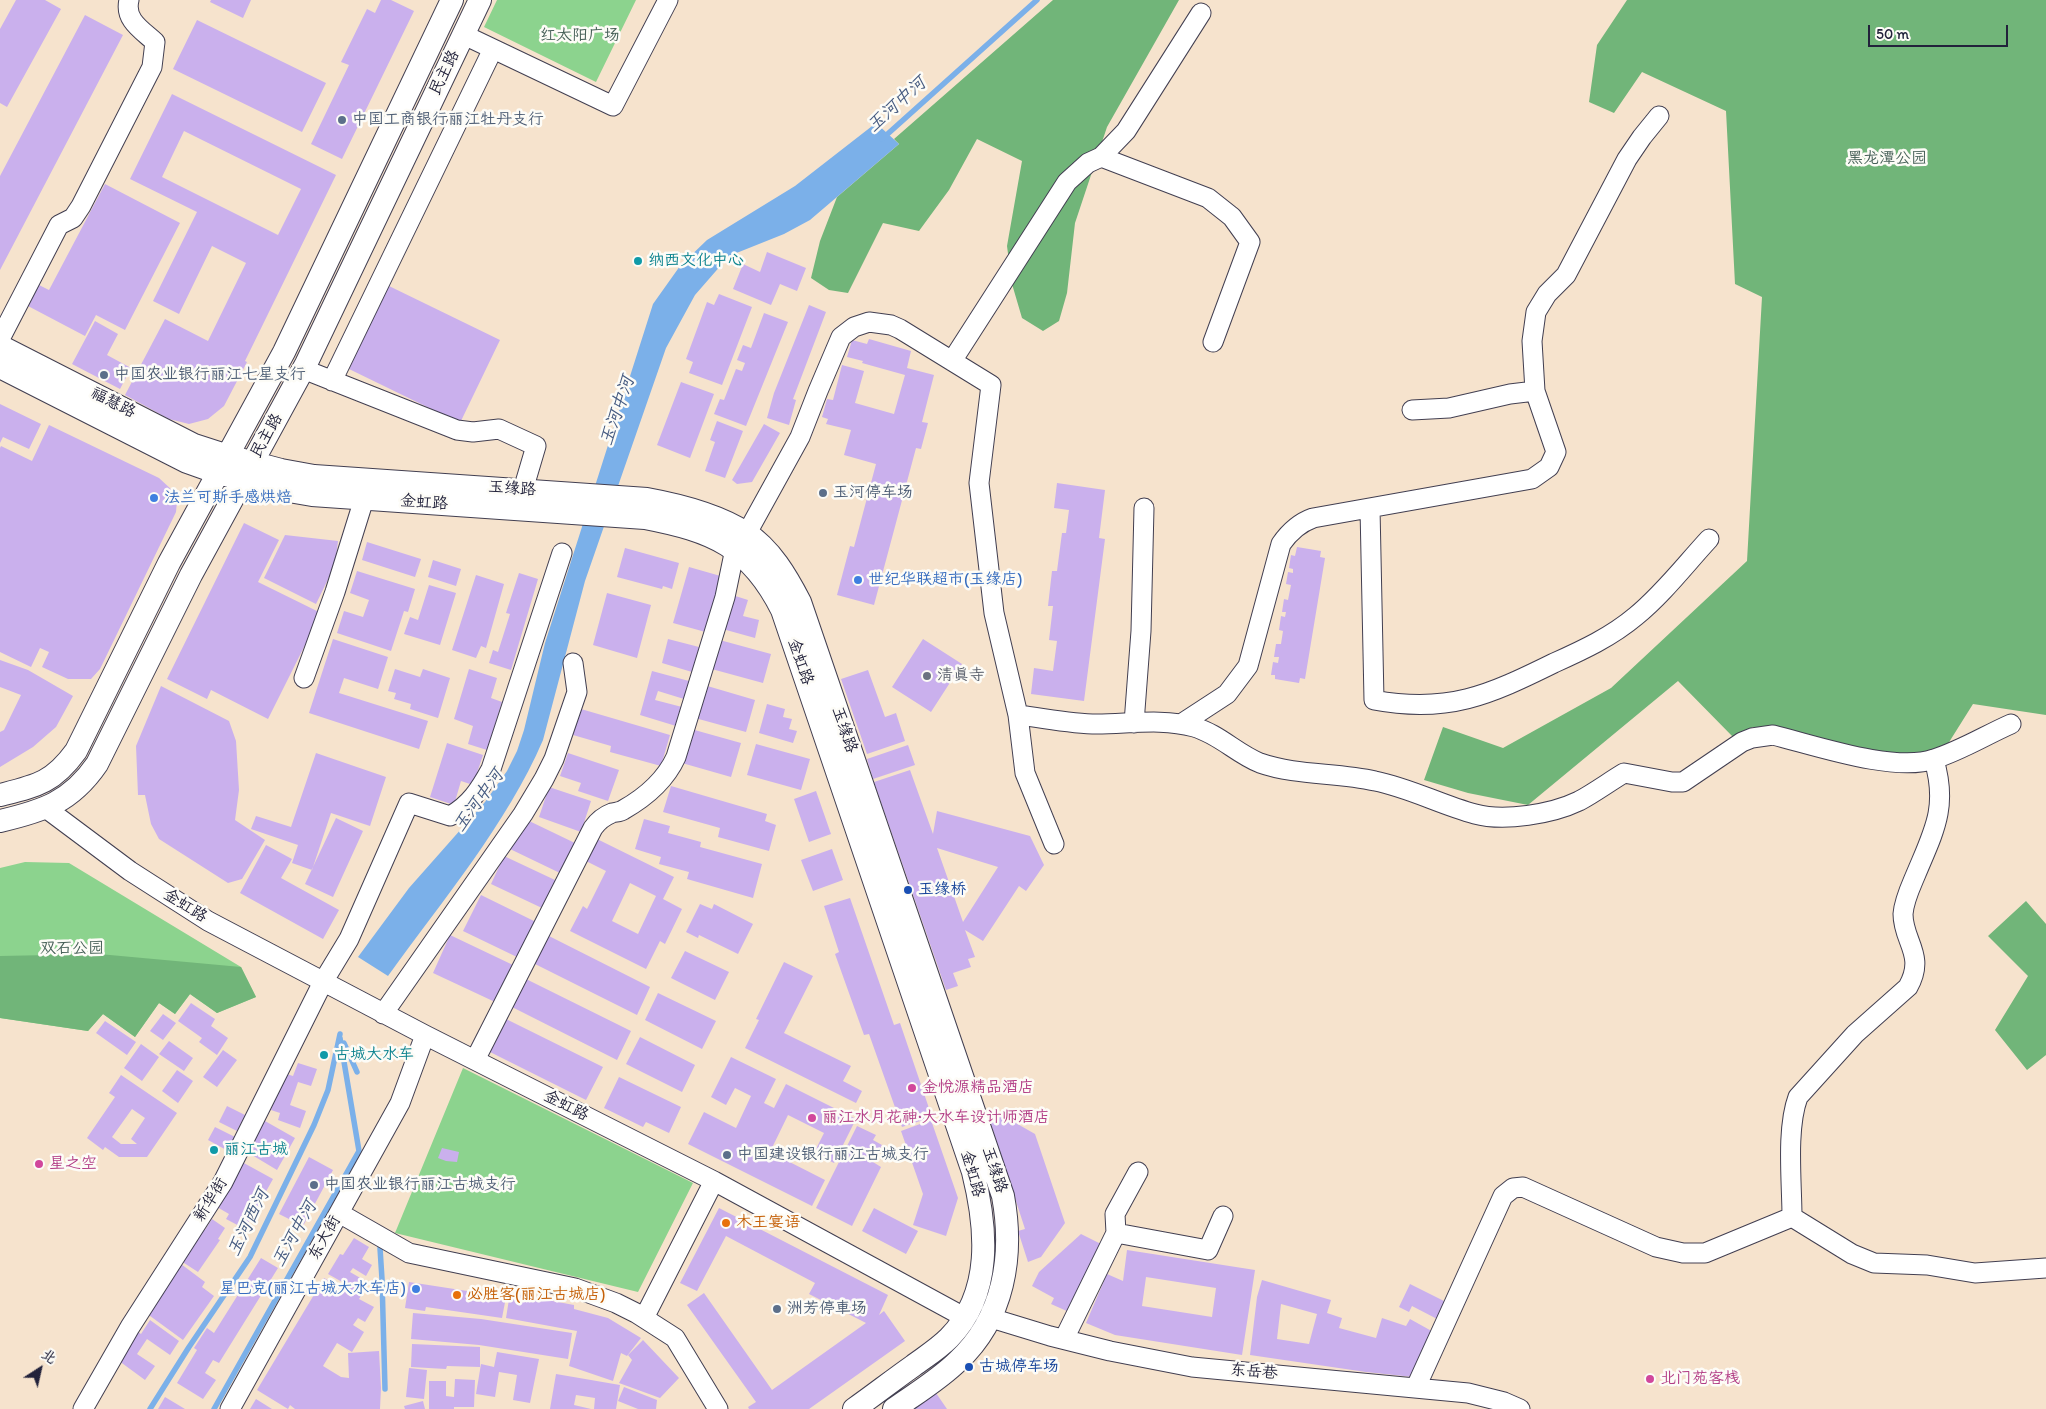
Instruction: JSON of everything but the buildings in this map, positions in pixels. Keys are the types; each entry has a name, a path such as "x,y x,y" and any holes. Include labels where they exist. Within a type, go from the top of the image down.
{"main road":[{"name":"民主路","path":"0,821 47,809 76,790 97,764 191,575 303,369 480,0"},
{"name":"民主路","path":"0,795 37,785 49,779 76,752 169,563 284,352 449,1"},
{"name":"福慧路","path":"0,346 194,445 223,465"},
{"name":"福慧路","path":"0,367 187,462 223,465"},
{"name":"金虹路","path":"223,465 312,495 364,499 520,500 645,518 671,513 707,535 741,541 782,610 973,1172 983,1217 984,1249 979,1282 964,1318 941,1346 854,1409"},
{"name":"玉缘路","path":"248,472 314,476 520,500"},
{"name":"玉缘路","path":"741,541 780,567 800,602 1004,1196 1007,1214 1008,1251 1001,1289 990,1318 978,1339 956,1364 894,1409"}],"street":[{"path":"0,339 6,312 59,225 73,218 81,206 152,67 155,42 130,19 127,11 129,0"},
{"path":"464,35 613,106 668,0"},
{"path":"952,361 1067,182 1088,163 1101,157 1126,131 1201,13"},
{"path":"332,381 493,49"},
{"path":"1180,724 1227,694 1248,666 1281,544 1286,536 1302,522 1313,518 1532,479 1549,467 1556,452 1535,391 1532,341 1536,312 1547,294 1566,275 1627,159 1659,116"},
{"path":"1101,157 1208,198 1232,217 1250,242 1214,342"},
{"path":"475,1060 593,828 605,816 621,812 648,793 658,785 672,767 741,541 800,438 818,390 841,338 854,327 869,322 900,328 991,385 979,483 994,613 1018,715 1025,773 1054,844"},
{"path":"303,369 457,430 472,432 498,429 536,446 520,500"},
{"path":"1412,410 1449,408 1510,394 1535,391"},
{"path":"304,678 335,592 364,499"},
{"path":"1134,723 1141,630 1144,508"},
{"path":"1370,508 1374,700 1413,705 1453,703 1486,695 1605,639 1650,604 1709,539"},
{"name":"新华街","path":"83,1409 130,1327 223,1182 328,984 409,804 450,816 467,806 480,789 491,769 562,553"},
{"path":"380,1012 523,814 544,779 554,759 577,692 573,663"},
{"path":"1018,715 1094,724 1180,724 1208,732 1245,755 1278,768 1297,773 1350,776 1376,781 1477,814 1505,817 1542,812 1578,801 1624,773 1672,782 1683,782 1742,742 1763,735 1773,735 1882,761 1918,763 1934,760 2011,724"},
{"path":"1792,1217 1792,1138 1794,1107 1798,1097 1855,1034 1908,987 1913,978 1914,953 1904,914 1908,893 1937,826 1940,795 1934,760"},
{"name":"金虹路","path":"47,809 88,841 169,897 208,921 424,1035 714,1181 964,1318"},
{"name":"东大街","path":"230,1409 400,1103 424,1035"},
{"path":"1064,1339 1116,1233 1115,1214 1138,1172"},
{"path":"644,1318 714,1181"},
{"path":"1416,1387 1503,1196 1513,1188 1523,1187 1656,1247 1682,1253 1705,1252 1792,1217"},
{"path":"338,1213 409,1253 575,1288 616,1303 675,1338 718,1409"},
{"path":"1116,1233 1208,1250 1223,1216"},
{"path":"1792,1217 1852,1254 1874,1263 1926,1265 1975,1273 2046,1268"},
{"name":"东岳巷","path":"990,1318 1110,1351 1192,1366 1468,1393 1504,1402 1520,1409"}],"green space":[{"name":"红太阳广场","path":"497,0 636,0 596,82 484,27"},
{"path":"1053,0 1179,0 1107,127 1075,223 1067,293 1059,321 1043,331 1022,318 1012,284 1007,246 1022,161 977,139 949,190 919,231 883,223 848,293 829,290 811,278 820,241 837,197 899,144 894,139"},
{"name":"黑龙潭公园","path":"1627,0 2046,0 2046,715 1973,704 1946,747 1911,758 1753,727 1734,738 1678,681 1528,805 1468,793 1424,780 1443,727 1503,748 1611,688 1747,561 1762,297 1735,284 1726,111 1642,72 1614,113 1589,102 1597,45"},
{"name":"双石公园","path":"25,862 69,863 241,967 256,997 217,1013 190,994 175,1014 159,1003 135,1037 103,1014 88,1031 0,1018 0,868"},
{"path":"2026,901 2046,924 2046,1055 2027,1070 1995,1030 2028,976 1988,936"},
{"path":"99,954 241,967 256,997 217,1013 190,994 175,1014 159,1003 135,1037 103,1014 88,1031 0,1018 0,956"},
{"path":"463,1068 693,1183 638,1292 395,1233"}],"water":[{"path":"876,123 899,144 810,220 784,234 729,256 695,295 666,348 585,581 543,740 511,802 492,832 388,976 358,957 409,888 485,802 507,771 517,751 524,730 545,643 653,304 680,266 707,240 795,186"}],"waterway":[{"name":"玉河中河","path":"882,139 1037,0"},
{"name":"玉河西河","path":"150,1409 250,1257 314,1125 328,1090 340,1034"},
{"name":"玉河中河","path":"214,1409 359,1151 340,1038"},
{"path":"344,1043 357,1072"},
{"path":"380,1248 385,1389"}],"place":[{"name":"中国工商银行丽江牡丹支行","path":"342,120"},
{"name":"纳西文化中心","path":"638,261"},
{"name":"中国农业银行丽江七星支行","path":"104,375"},
{"name":"玉河停车场","path":"823,493"},
{"name":"法兰可斯手感烘焙","path":"154,498"},
{"name":"世纪华联超市(玉缘店)","path":"858,580"},
{"name":"清真寺","path":"927,676"},
{"name":"玉缘桥","path":"908,890"},
{"name":"古城大水车","path":"324,1055"},
{"name":"金悦源精品酒店","path":"912,1088"},
{"name":"丽江水月花神·大水车设计师酒店","path":"812,1118"},
{"name":"丽江古城","path":"214,1150"},
{"name":"中国建设银行丽江古城支行","path":"727,1155"},
{"name":"星之空","path":"39,1164"},
{"name":"中国农业银行丽江古城支行","path":"314,1185"},
{"name":"木王宴语","path":"726,1223"},
{"name":"星巴克(丽江古城大水车店)","path":"416,1289"},
{"name":"必胜客(丽江古城店)","path":"457,1295"},
{"name":"洲芳停車场","path":"777,1309"},
{"name":"古城停车场","path":"969,1367"},
{"name":"北门苑客栈","path":"1650,1379"}]}
